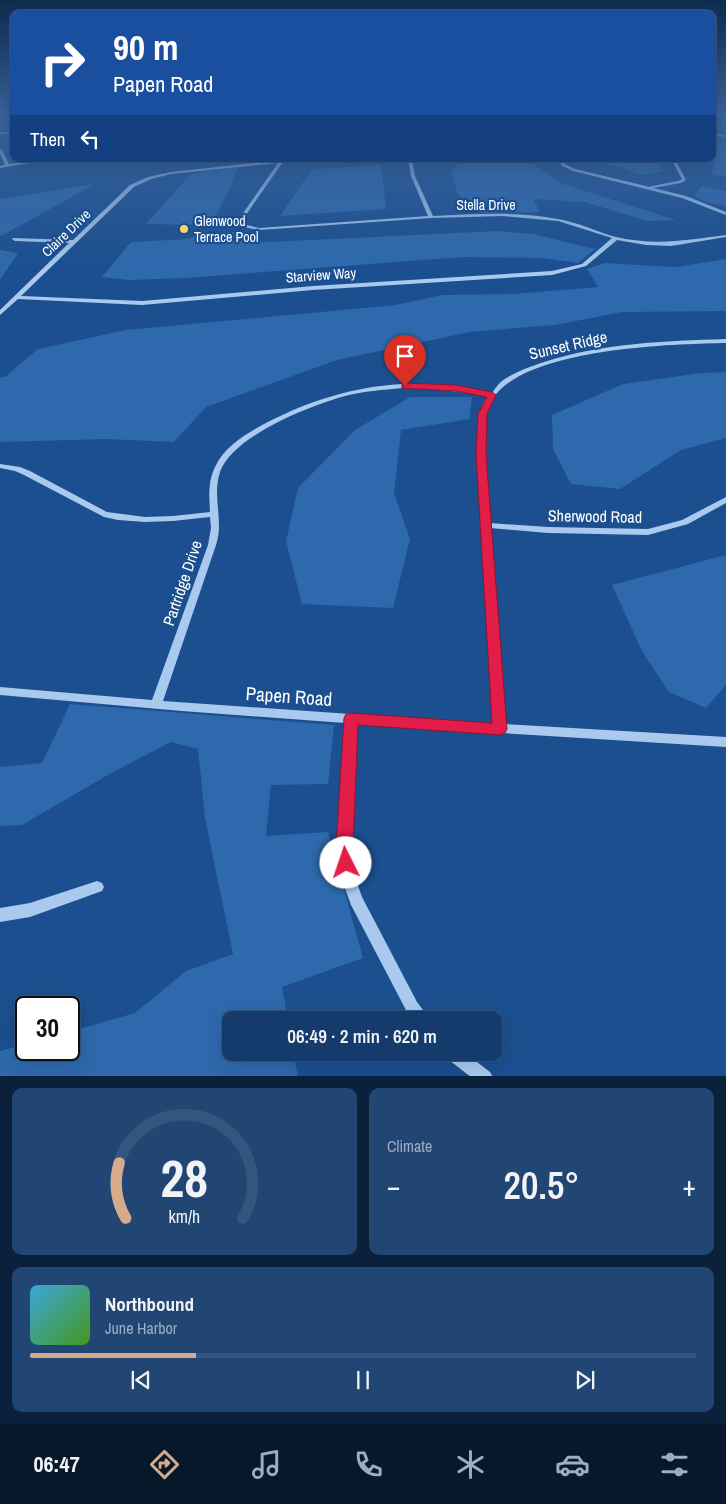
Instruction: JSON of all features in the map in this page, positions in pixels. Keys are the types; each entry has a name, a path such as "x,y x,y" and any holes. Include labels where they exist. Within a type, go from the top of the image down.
{"street":[{"name":"Claire Drive","path":"0,313 127,190 144,180 171,173 225,166"},
{"name":"Stella Drive","path":"278,166 241,219 240,225 259,229 430,217 503,215 542,218 572,224 616,238 646,243 672,244 726,236"},
{"path":"411,166 413,176 430,217"},
{"path":"566,166 585,174 684,197 726,214"},
{"path":"647,187 682,181 684,175 678,166"},
{"name":"Starview Way","path":"16,297 142,303 313,288 552,273 584,265 616,238"},
{"path":"15,239 73,242"},
{"name":"Sunset Ridge","path":"500,729 481,454 483,414 492,395 503,383 524,370 569,358 624,348 726,341"},
{"name":"Partridge Drive","path":"156,704 212,545 215,527 213,479 220,463 245,438 295,411 324,399 356,390 387,386 456,388 492,395"},
{"path":"0,466 27,473 104,514 138,520 159,520 214,514"},
{"name":"Sherwood Road","path":"487,525 548,530 648,532 685,522 726,500"},
{"name":"Papen Road","path":"0,691 500,729 726,742"},
{"path":"351,718 344,847 349,880 356,900 415,1011"},
{"path":"0,915 30,910 97,887"},
{"path":"463,1061 485,1076"}],"shaded area":[{"path":"381,166 386,209 280,216 312,169"},
{"path":"456,166 537,166 563,184 676,220 648,221 585,202 533,199 540,212 479,213 458,194 451,172"},
{"path":"616,166 660,166 664,171 641,175"},
{"path":"713,166 726,166 726,176 712,175"},
{"path":"239,167 212,225 146,224 191,174"},
{"path":"95,184 3,235 0,235 0,199"},
{"path":"702,186 726,191 726,206 709,203 694,196"},
{"path":"497,231 533,234 595,249 578,263 543,258 463,257 186,278 128,280 102,277 131,242 188,239 202,232 239,232 233,241 269,242"},
{"path":"0,250 18,253 0,280"},
{"path":"726,259 726,311 622,312 555,325 470,332 337,360 206,407 174,442 106,439 0,442 0,377 5,377 38,349 126,330 396,305 442,295 512,294 598,287 587,269 604,263 676,267"},
{"path":"726,372 726,438 681,450 620,489 571,484 553,449 552,415 623,384 701,373"},
{"path":"410,397 472,397 469,419 401,430 394,493 410,539 393,608 302,604 286,541 298,488 355,430"},
{"path":"726,555 726,685 706,708 669,692 642,651 612,585"},
{"path":"70,704 334,725 328,784 271,785 266,836 328,832 363,958 282,987 286,1011 222,1011 222,1061 295,1061 298,1076 0,1076 0,1051 15,1047 15,1061 80,1061 80,1029 135,1013 186,971 233,954 205,818 198,749 171,742 113,772 22,825 0,826 0,767 42,763"}],"place":[{"name":"Glenwood Terrace Pool","path":"184,229"}],"route":[{"path":"346,863 344,847 351,718 500,729 481,454 483,414 492,395 456,388 405,386"}]}
